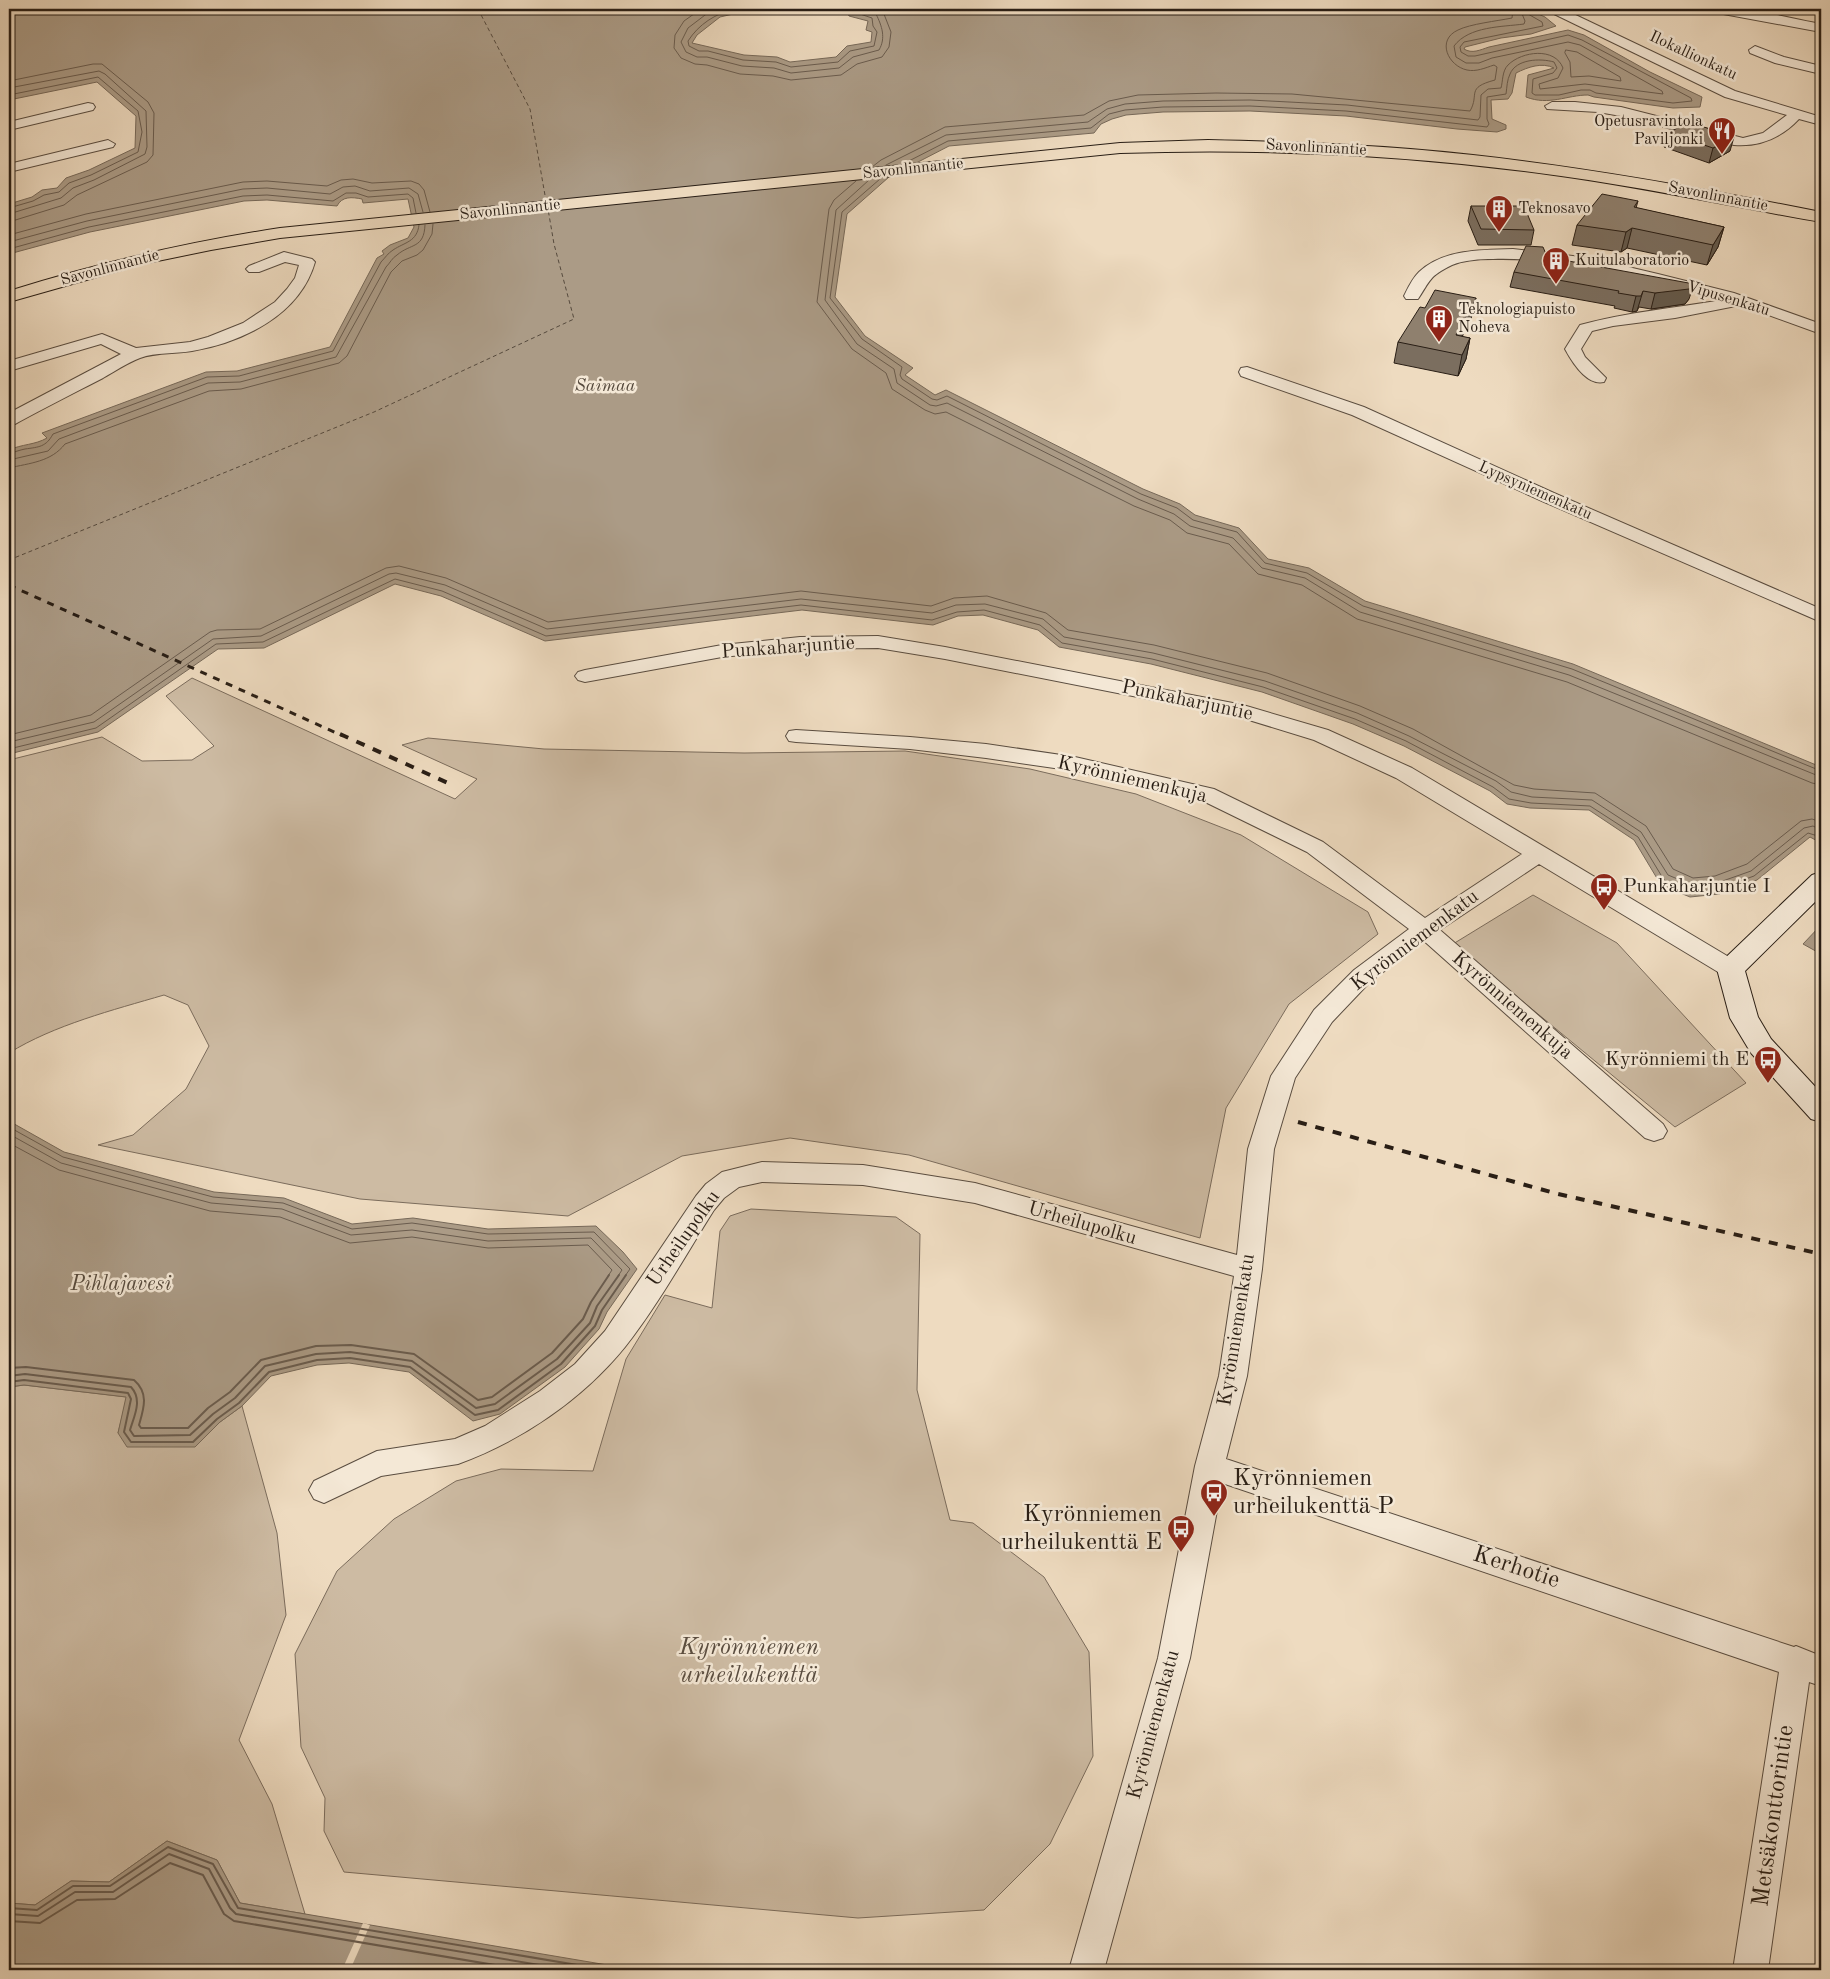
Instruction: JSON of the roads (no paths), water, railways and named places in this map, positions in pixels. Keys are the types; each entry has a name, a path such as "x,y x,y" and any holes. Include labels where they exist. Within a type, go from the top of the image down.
{"highway":[{"name":"Savonlinnantie","path":"9,282 158,243 216,231 279,228 1117,144 1246,134 1411,142 1480,149 1602,165 1821,205"},
{"name":"Savonlinnantie","path":"1117,144 1317,146 1473,159 1712,194 1821,217"},
{"name":"Savonlinnantie","path":"9,297 125,262 225,242 279,228"}],"street":[{"name":"Ilokallionkatu","path":"1554,9 1730,94 1821,121"},
{"path":"1718,9 1821,28"},
{"path":"1755,50 1780,60 1821,70"},
{"path":"1552,106 1584,105 1617,110 1734,141 1750,142 1765,139 1796,114"},
{"path":"9,126 88,107"},
{"path":"9,168 108,144"},
{"name":"Vipusenkatu","path":"1412,296 1417,285 1436,266 1463,258 1502,254 1540,256 1592,263 1742,300 1821,329"},
{"path":"9,420 135,354 196,346 220,340 256,321 283,304 297,289 304,277 307,262 295,258 284,258 254,268"},
{"path":"1598,378 1578,359 1573,349 1586,328 1612,321 1676,313 1742,300"},
{"path":"9,366 102,338 135,354"},
{"name":"Lypsyniemenkatu","path":"1247,372 1358,411 1548,497 1821,616"},
{"name":"Punkaharjuntie","path":"585,676 722,652 800,643 878,642 954,654 1243,711 1321,735 1404,773 1537,855 1731,969"},
{"name":"Kyrönniemenkuja","path":"796,736 910,743 986,751 1075,764 1206,794 1315,847 1425,929 1654,1131"},
{"name":"Kyrönniemenkatu","path":"1086,1970 1174,1658 1210,1466 1233,1376 1249,1269 1261,1149 1283,1076 1323,1016 1362,976 1507,872 1537,855"},
{"path":"1821,881 1731,969 1744,1018 1761,1046 1821,1111"},
{"name":"Urheilupolku","path":"324,1490 377,1464 458,1451 495,1435 550,1400 585,1372 615,1339 705,1203 715,1191 731,1179 762,1172 863,1175 975,1193 1249,1269"},
{"name":"Kerhotie","path":"1210,1466 1809,1666"},
{"name":"Metsäkonttorintie","path":"1751,1970 1809,1666"}],"water":[{"name":"Saimaa","path":"9,9 755,9 720,17 697,35 692,43 744,55 777,57 790,62 836,57 847,46 871,42 872,32 866,30 868,21 849,16 846,9 1527,9 1545,17 1556,26 1531,34 1501,38 1465,47 1464,49 1476,51 1568,30 1584,35 1650,72 1702,97 1700,107 1673,108 1588,95 1550,100 1526,97 1528,75 1554,68 1540,65 1516,73 1512,93 1508,99 1491,100 1492,119 1506,125 1506,129 1497,132 1346,116 1250,111 1163,112 1126,115 1112,119 1101,124 1094,133 949,146 889,177 847,214 835,297 865,336 913,368 905,375 935,395 946,390 1143,489 1180,504 1195,515 1239,528 1268,559 1309,568 1365,601 1573,664 1821,767 1821,843 1810,837 1757,880 1719,894 1690,897 1661,885 1634,840 1589,810 1530,808 1507,804 1490,791 1404,746 1353,724 1262,692 1151,664 1059,647 1038,630 983,615 958,616 933,625 802,610 545,641 441,596 395,584 264,648 218,649 98,732 9,754 9,450 47,438 42,433 206,372 237,371 330,347 377,258 384,254 382,251 390,245 408,238 414,227 408,199 363,203 362,199 348,198 342,200 337,206 267,200 244,201 90,232 9,254 9,204 32,197 42,190 57,188 66,178 89,170 135,148 136,116 97,82 9,100"},
{"path":"1821,925 1821,954 1803,944"},
{"name":"Pihlajavesi","path":"9,1121 64,1152 214,1192 284,1198 352,1224 413,1218 488,1229 596,1226 623,1252 637,1269 607,1312 599,1329 565,1367 500,1414 473,1421 409,1372 349,1363 317,1365 271,1376 242,1406 220,1422 195,1447 127,1447 118,1433 126,1397 24,1385 9,1387"},
{"path":"167,1841 217,1860 240,1903 637,1970 9,1970 9,1903 35,1905 71,1881 109,1882"}],"railway":[{"path":"9,585 343,736"},
{"path":"340,734 450,784"},
{"path":"1298,1122 1558,1194 1821,1254"}],"place":[{"name":"Opetusravintola Paviljonki","path":"1722,155"},
{"name":"Teknosavo","path":"1499,233"},
{"name":"Kuitulaboratorio","path":"1556,285"},
{"name":"Teknologiapuisto Noheva","path":"1439,343"},
{"name":"Punkaharjuntie I","path":"1604,911"},
{"name":"Kyrönniemi th E","path":"1768,1084"},
{"name":"Kyrönniemen urheilukenttä P","path":"1214,1517"},
{"name":"Kyrönniemen urheilukenttä E","path":"1181,1553"}],"park label":[{"name":"Kyrönniemen urheilukenttä","path":"749,1662"}]}
